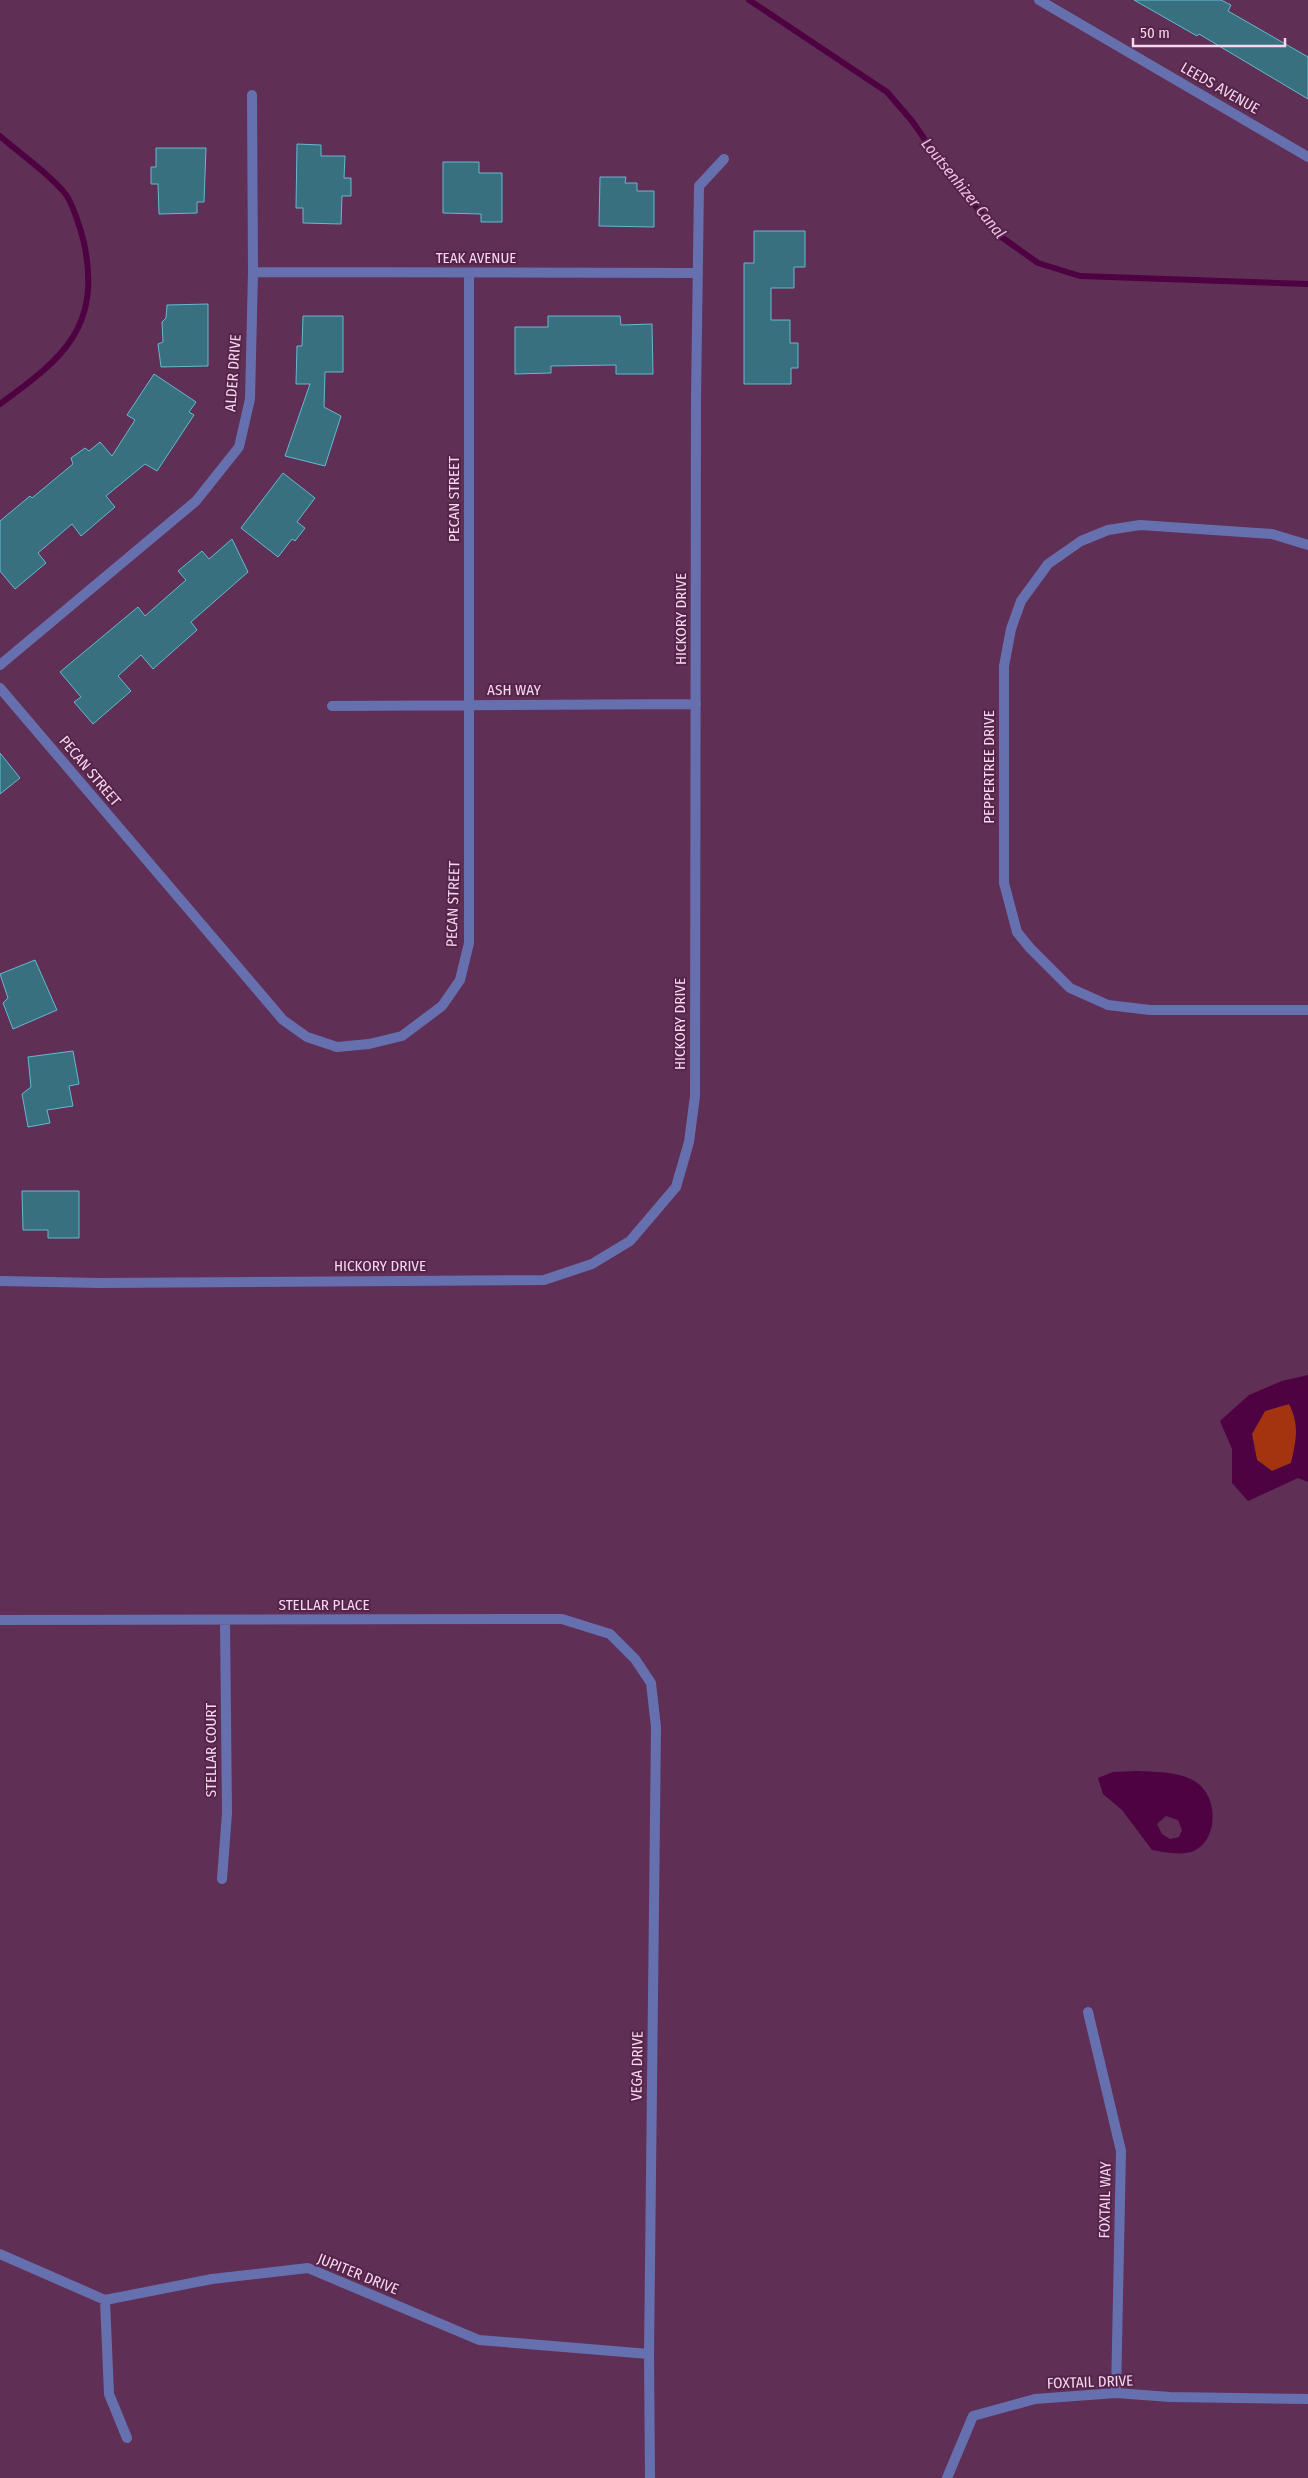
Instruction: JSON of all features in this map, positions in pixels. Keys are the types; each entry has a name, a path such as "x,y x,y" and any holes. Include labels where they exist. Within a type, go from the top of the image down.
{"street":[{"name":"LEEDS AVENUE","path":"1039,0 1308,157"},
{"name":"ALDER DRIVE","path":"0,665 196,501 239,447 250,399 253,272 252,95"},
{"name":"HICKORY DRIVE","path":"0,1281 100,1283 544,1280 592,1264 630,1241 676,1187 689,1142 694,1105 699,186 724,159"},
{"name":"TEAK AVENUE","path":"253,272 698,273"},
{"name":"PECAN STREET","path":"0,688 283,1020 307,1037 336,1047 369,1044 402,1036 442,1006 460,980 469,943 469,273"},
{"name":"PEPPERTREE DRIVE","path":"1308,544 1272,534 1140,525 1108,530 1081,541 1048,564 1021,601 1011,629 1004,666 1004,883 1017,932 1030,948 1070,988 1108,1005 1150,1010 1308,1010"},
{"name":"ASH WAY","path":"332,706 696,704"},
{"name":"STELLAR PLACE","path":"0,1620 562,1619 610,1634 635,1659"},
{"name":"STELLAR COURT","path":"222,1879 227,1813 225,1621"},
{"name":"VEGA DRIVE","path":"635,1659 651,1683 656,1727 649,2354 650,2478"},
{"name":"FOXTAIL WAY","path":"1088,2012 1121,2151 1116,2393"},
{"path":"0,2254 105,2300 109,2394 127,2438"},
{"name":"JUPITER DRIVE","path":"105,2300 212,2279 308,2268 479,2340 649,2354"},
{"name":"FOXTAIL DRIVE","path":"947,2478 973,2416 1035,2399 1116,2393 1170,2397 1308,2399"}],"shaded area":[{"path":"1308,1375 1308,1482 1298,1478 1248,1501 1232,1483 1232,1449 1220,1421 1249,1395 1282,1381","holes":["1289,1404 1295,1419 1296,1433 1291,1463 1272,1471 1257,1460 1252,1434 1265,1411"]},
{"path":"1289,1404 1296,1426 1291,1463 1272,1471 1257,1460 1252,1434 1265,1411"},
{"path":"1113,1772 1167,1773 1189,1778 1196,1782 1203,1788 1208,1797 1213,1817 1208,1837 1202,1845 1194,1851 1184,1853 1152,1850 1122,1810 1103,1794 1098,1778","holes":["1166,1816 1178,1820 1182,1830 1179,1837 1170,1839 1162,1834 1157,1824"]}],"building":[{"path":"1134,0 1221,0 1231,5 1228,11 1308,57 1308,99 1199,34 1197,36"},
{"path":"297,144 321,145 321,156 345,156 344,178 351,178 351,196 342,196 341,224 303,223 303,208 296,208"},
{"path":"156,148 206,148 204,202 197,202 197,213 159,214 158,184 151,184 151,167 156,167"},
{"path":"443,162 479,162 479,173 502,173 502,222 481,222 481,214 443,213"},
{"path":"600,177 626,177 625,183 637,183 637,191 654,191 654,227 599,226"},
{"path":"754,231 805,231 805,267 794,267 794,288 771,288 771,320 790,320 790,343 798,343 798,368 791,368 791,384 744,384 744,263 754,263"},
{"path":"208,304 208,366 161,367 158,344 163,342 162,322 166,318 167,305"},
{"path":"303,316 343,316 343,372 325,372 324,407 341,416 325,466 285,456 310,384 296,384 297,346 302,346"},
{"path":"548,316 620,316 621,325 652,324 653,374 616,374 616,365 551,366 551,373 515,374 515,327 548,327"},
{"path":"154,374 196,402 189,412 194,415 157,471 145,464 106,496 115,507 81,536 72,524 38,553 46,563 15,589 0,571 0,521 30,496 32,498 73,464 71,458 85,448 89,451 100,442 112,456 135,420 127,415"},
{"path":"283,473 315,498 297,522 305,528 295,541 292,539 278,557 241,528"},
{"path":"232,539 248,572 191,622 197,630 153,669 141,655 118,676 131,691 93,724 74,702 81,697 60,672 138,607 145,616 186,580 178,571 202,551 209,559"},
{"path":"0,753 20,778 0,794"},
{"path":"35,960 57,1010 13,1029 3,1003 8,998 0,974"},
{"path":"73,1051 79,1084 69,1086 73,1106 47,1110 50,1123 28,1127 22,1094 31,1087 28,1057"},
{"path":"22,1191 79,1191 79,1238 48,1238 48,1230 23,1230"}],"waterway":[{"name":"Loutsenhizer Canal","path":"749,0 887,92 912,121 946,170 1000,236 1038,263 1080,276 1308,284"},
{"name":"Loutsenhizer Canal","path":"0,136 56,183 66,195 81,231 88,272 87,298 82,319 72,338 59,356 42,372 0,404"}]}
